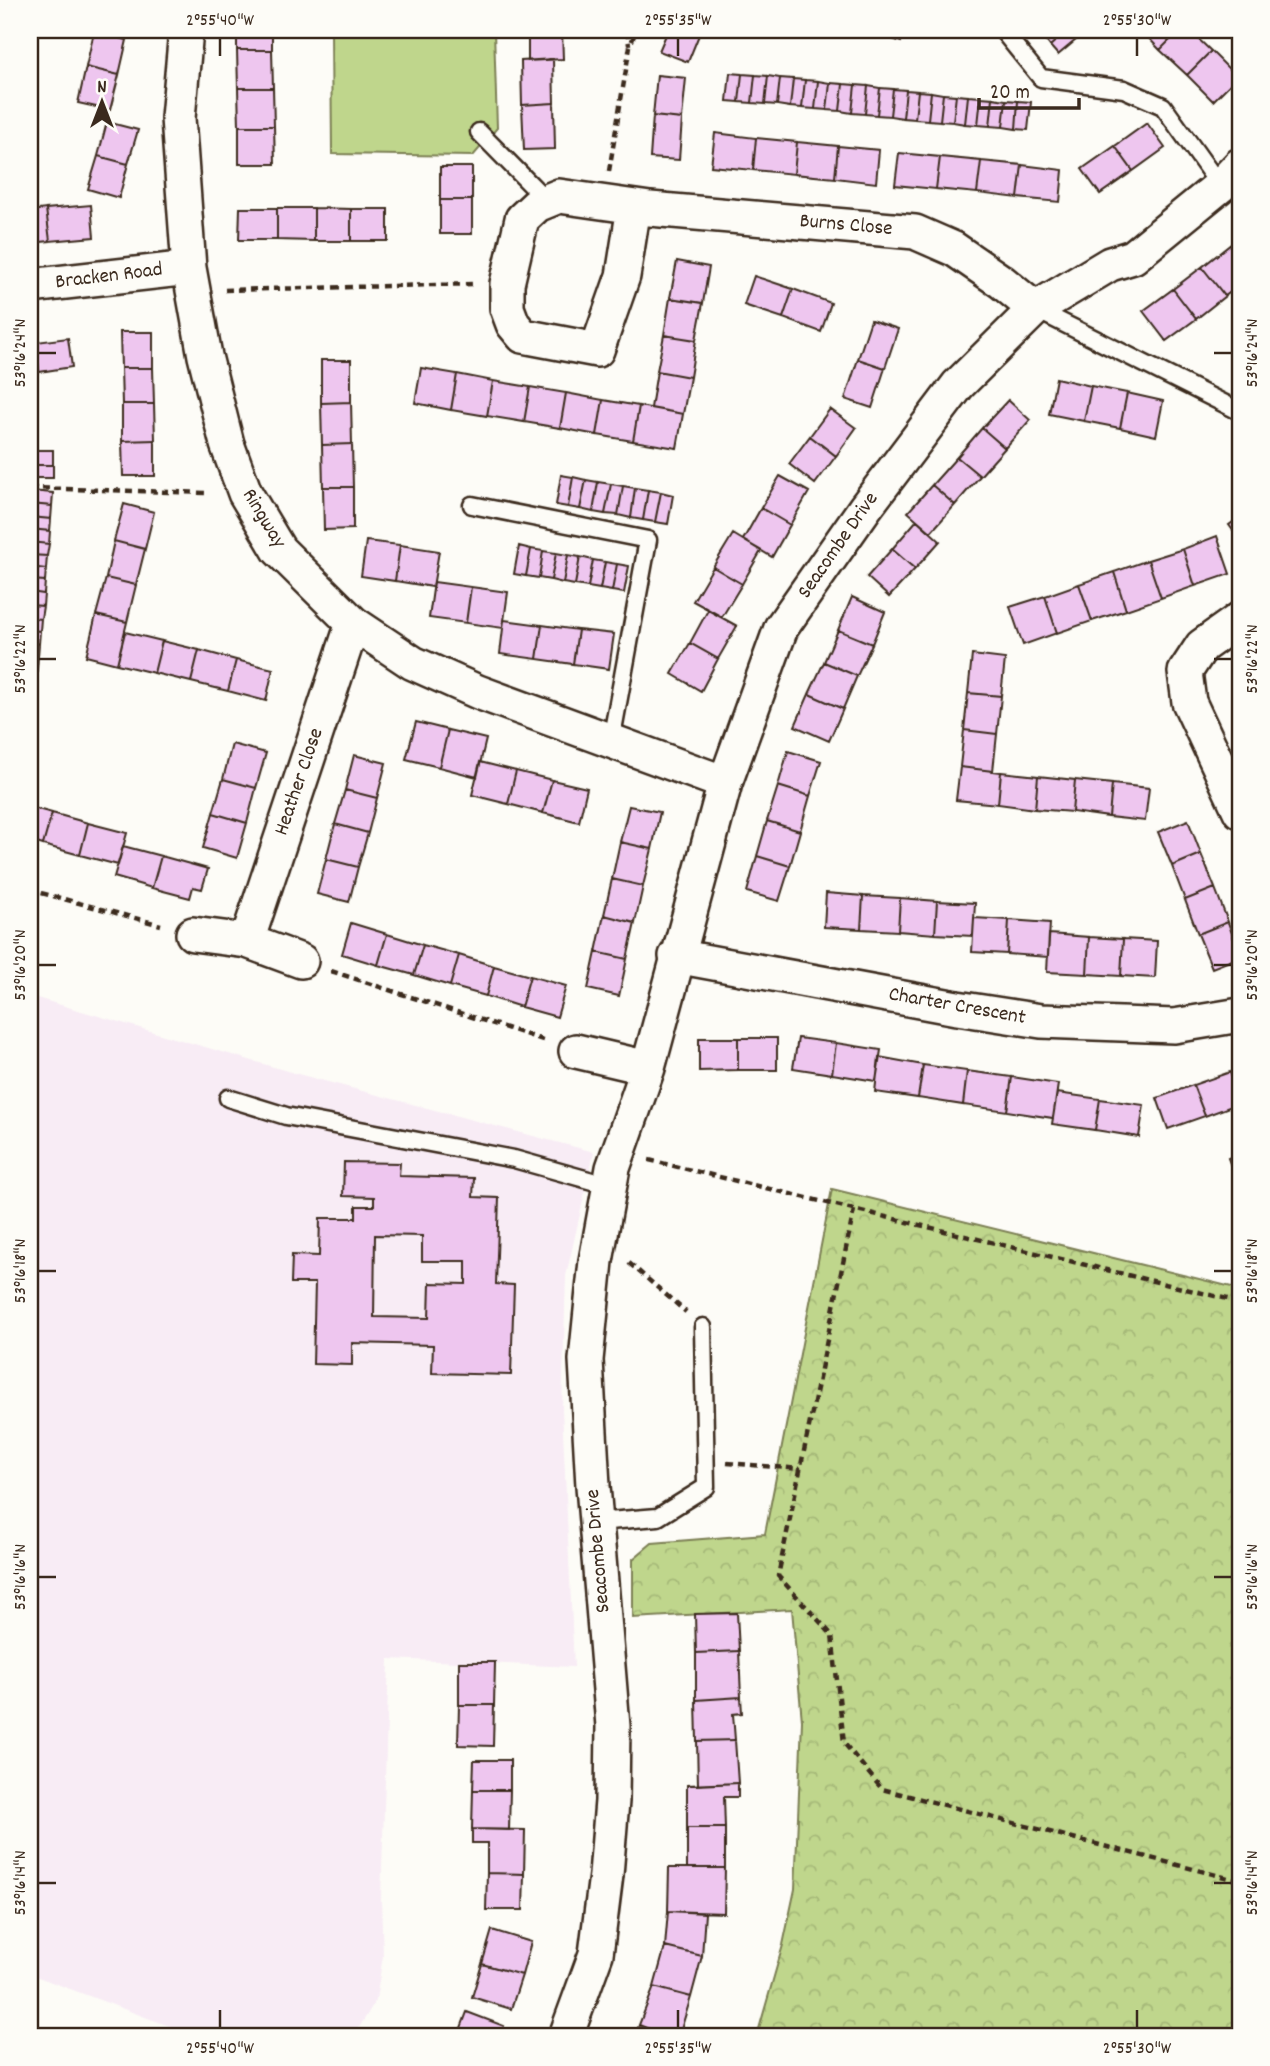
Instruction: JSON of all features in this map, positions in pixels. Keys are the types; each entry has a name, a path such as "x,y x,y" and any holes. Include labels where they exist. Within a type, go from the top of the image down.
{"street":[{"name":"Ringway","path":"186,30 177,118 191,279 205,356 227,444 244,494 279,550 354,624 413,663 478,692 725,783"},
{"name":"Seacombe Drive","path":"566,2036 596,1954 612,1801 613,1726 586,1360 600,1238 619,1153 648,1068 676,956 725,783 781,628 865,508 958,386 1035,309 1110,264 1133,257 1230,175"},
{"name":"Burns Close","path":"547,201 559,196 619,205 915,232 954,249 1035,309"},
{"path":"547,201 537,205 522,219 507,284 507,308 513,324 523,336 597,350 623,276 619,205"},
{"name":"Bracken Road","path":"30,286 191,279"},
{"path":"1240,619 1202,646 1185,672 1189,702 1240,811"},
{"name":"Heather Close","path":"247,941 354,624"},
{"path":"193,934 247,941 301,961"},
{"name":"Charter Crescent","path":"676,956 957,1009 1041,1021 1174,1026 1240,1015"},
{"path":"576,1051 648,1068"}],"lane":[{"path":"1002,30 1041,78 1124,89 1163,106 1230,175"},
{"path":"479,132 547,201"},
{"path":"1035,309 1236,409"},
{"path":"472,505 648,540 611,741"},
{"path":"228,1098 286,1116 514,1159 610,1186"},
{"path":"596,1522 658,1517 706,1487 702,1327"}],"path":[{"path":"619,205 629,46 627,30"},
{"path":"629,46 636,30"},
{"path":"191,279 507,284"},
{"path":"30,488 244,494"},
{"path":"30,890 193,934"},
{"path":"301,961 576,1051"},
{"path":"619,1153 1240,1302"},
{"path":"854,1209 778,1576 832,1635 845,1743 882,1789 1240,1881"},
{"path":"600,1238 702,1327"},
{"path":"705,1461 801,1469"}],"shaded area":[{"path":"30,996 294,1073 594,1152 566,1276 562,1409 574,1667 389,1659 381,1899 383,1956 376,2000 354,2036 196,2036 30,1974"}],"green space":[{"path":"331,30 494,30 497,128 473,156 332,154"},
{"path":"832,1189 1240,1289 1240,2036 757,2036 783,1945 795,1889 802,1721 792,1609 633,1618 633,1559 652,1543 765,1534"}],"building":[{"path":"129,30 127,40 94,32"},
{"path":"237,30 272,30 272,50 237,50"},
{"path":"528,30 562,30 563,59 528,61"},
{"path":"668,30 701,30 688,62 659,51"},
{"path":"879,30 892,30 889,38 877,34"},
{"path":"892,30 905,30 901,42 889,38"},
{"path":"1049,30 1068,30 1050,46 1042,36"},
{"path":"1068,30 1077,30 1082,35 1058,55 1050,46"},
{"path":"1141,30 1180,30 1160,50"},
{"path":"1180,30 1189,30 1211,51 1187,75 1160,50"},
{"path":"94,32 127,40 119,75 86,67"},
{"path":"237,50 272,50 273,88 238,88"},
{"path":"1211,51 1237,77 1213,101 1187,75"},
{"path":"553,59 554,103 522,105 521,61"},
{"path":"86,67 119,75 110,110 78,103"},
{"path":"730,73 742,74 739,102 727,101"},
{"path":"742,74 755,75 752,103 739,102"},
{"path":"657,75 686,78 682,119 653,116"},
{"path":"755,75 768,76 765,104 752,103"},
{"path":"768,76 780,78 777,105 765,104"},
{"path":"780,78 793,79 790,107 777,105"},
{"path":"793,79 805,80 802,108 790,107"},
{"path":"805,80 818,81 815,109 802,108"},
{"path":"818,81 830,83 827,110 815,109"},
{"path":"830,83 843,84 840,111 827,110"},
{"path":"843,84 855,85 852,113 840,111"},
{"path":"855,85 868,86 865,114 852,113"},
{"path":"868,86 880,88 877,115 865,114"},
{"path":"238,88 273,88 274,126 239,126"},
{"path":"880,88 893,89 890,116 877,115"},
{"path":"893,89 906,90 903,118 890,116"},
{"path":"906,90 918,91 915,119 903,118"},
{"path":"918,91 931,92 928,120 915,119"},
{"path":"931,92 943,94 940,121 928,120"},
{"path":"943,94 956,95 953,122 940,121"},
{"path":"956,95 968,96 965,124 953,122"},
{"path":"968,96 981,97 978,125 965,124"},
{"path":"981,97 993,98 990,126 978,125"},
{"path":"993,98 1006,100 1003,127 990,126"},
{"path":"1006,100 1018,101 1016,129 1003,127"},
{"path":"1018,101 1031,102 1028,130 1016,129"},
{"path":"554,103 555,149 524,150 522,105"},
{"path":"653,116 682,119 679,160 650,158"},
{"path":"107,122 138,130 128,164 98,156"},
{"path":"1147,123 1165,148 1133,171 1115,146"},
{"path":"239,126 274,126 275,164 239,164"},
{"path":"715,133 756,138 753,170 711,166"},
{"path":"756,138 797,142 794,174 753,170"},
{"path":"797,142 838,146 835,178 794,174"},
{"path":"838,146 879,150 876,183 835,178"},
{"path":"1115,146 1133,171 1100,194 1082,169"},
{"path":"899,153 940,157 936,189 895,185"},
{"path":"98,156 128,164 119,198 88,189"},
{"path":"940,157 981,161 977,193 936,189"},
{"path":"981,161 1022,165 1018,198 977,193"},
{"path":"1022,165 1063,170 1060,202 1018,198"},
{"path":"440,167 472,167 472,200 440,200"},
{"path":"440,200 472,200 472,234 440,234"},
{"path":"91,205 94,237 50,241 46,209"},
{"path":"240,208 277,208 277,240 239,240"},
{"path":"277,208 314,208 314,241 277,240"},
{"path":"314,208 351,209 351,241 314,241"},
{"path":"46,209 50,241 30,243 30,211"},
{"path":"351,209 388,209 388,241 351,241"},
{"path":"1240,237 1240,255 1231,244"},
{"path":"1231,244 1240,255 1240,285 1225,296 1202,267"},
{"path":"677,261 709,267 703,303 670,298"},
{"path":"1202,267 1225,296 1196,319 1173,289"},
{"path":"754,276 793,289 783,318 744,305"},
{"path":"793,289 831,303 821,332 783,318"},
{"path":"1173,289 1196,319 1166,341 1143,311"},
{"path":"670,298 703,303 696,340 664,335"},
{"path":"871,320 898,329 885,368 858,359"},
{"path":"120,332 153,332 153,368 121,368"},
{"path":"664,335 696,340 690,377 657,371"},
{"path":"68,338 72,367 39,372 36,342"},
{"path":"36,342 39,372 30,373 30,343"},
{"path":"858,359 885,368 872,408 845,399"},
{"path":"321,360 351,360 351,402 321,403"},
{"path":"121,368 153,368 154,404 122,404"},
{"path":"421,368 457,374 451,410 415,403"},
{"path":"657,371 690,377 683,414 651,408"},
{"path":"457,374 493,381 487,416 451,410"},
{"path":"1056,378 1091,386 1084,421 1049,414"},
{"path":"493,381 530,387 524,422 487,416"},
{"path":"1091,386 1127,393 1120,428 1084,421"},
{"path":"530,387 566,393 560,428 524,422"},
{"path":"566,393 603,400 597,435 560,428"},
{"path":"1127,393 1163,401 1156,436 1120,428"},
{"path":"603,400 639,406 633,441 597,435"},
{"path":"1008,400 1030,420 1005,448 982,428"},
{"path":"351,402 352,444 322,445 321,403"},
{"path":"122,404 154,404 155,440 122,441"},
{"path":"639,406 683,414 677,448 633,441"},
{"path":"830,409 856,428 836,456 810,436"},
{"path":"982,428 1005,448 980,476 957,457"},
{"path":"810,436 836,456 815,484 789,464"},
{"path":"155,440 155,476 123,476 122,441"},
{"path":"352,444 353,487 323,487 322,445"},
{"path":"30,450 53,450 53,465 30,465"},
{"path":"957,457 980,476 955,505 932,485"},
{"path":"30,465 53,465 53,478 30,478"},
{"path":"561,475 573,477 568,507 556,505"},
{"path":"780,476 809,492 790,525 761,508"},
{"path":"573,477 586,480 580,509 568,507"},
{"path":"586,480 598,482 593,512 580,509"},
{"path":"598,482 611,484 605,514 593,512"},
{"path":"611,484 623,486 618,515 605,514"},
{"path":"932,485 955,505 931,532 908,512"},
{"path":"623,486 635,488 631,518 618,515"},
{"path":"323,487 353,487 353,529 324,530"},
{"path":"635,488 648,490 643,520 631,518"},
{"path":"648,490 661,492 655,522 643,520"},
{"path":"30,491 53,493 52,506 30,504"},
{"path":"661,492 673,495 668,524 655,522"},
{"path":"30,504 52,506 51,519 30,517"},
{"path":"124,504 154,512 145,549 114,541"},
{"path":"761,508 790,525 772,557 743,540"},
{"path":"30,517 51,519 50,531 30,529"},
{"path":"1240,517 1240,540 1229,525"},
{"path":"917,520 940,541 915,569 892,549"},
{"path":"30,529 50,531 49,544 30,542"},
{"path":"733,534 761,551 742,584 713,567"},
{"path":"1217,536 1230,574 1195,586 1183,549"},
{"path":"114,541 145,549 136,585 106,578"},
{"path":"366,541 400,545 395,581 361,576"},
{"path":"30,542 49,544 47,556 30,555"},
{"path":"400,545 439,551 433,587 395,581"},
{"path":"519,546 531,549 526,576 514,574"},
{"path":"531,549 543,551 539,578 526,576"},
{"path":"892,549 915,569 889,597 867,577"},
{"path":"1183,549 1195,586 1161,598 1148,560"},
{"path":"543,551 556,553 551,580 539,578"},
{"path":"556,553 568,555 563,583 551,580"},
{"path":"30,555 47,556 46,569 30,567"},
{"path":"568,555 580,557 575,585 563,583"},
{"path":"580,557 593,560 588,587 575,585"},
{"path":"593,560 605,562 600,589 588,587"},
{"path":"1148,560 1161,598 1126,610 1114,572"},
{"path":"605,562 617,564 612,591 600,589"},
{"path":"617,564 629,566 624,593 612,591"},
{"path":"30,567 46,569 45,581 30,580"},
{"path":"713,567 742,584 722,617 693,601"},
{"path":"1114,572 1126,610 1092,621 1079,584"},
{"path":"106,578 136,585 127,622 96,615"},
{"path":"30,580 45,581 44,594 30,592"},
{"path":"434,582 471,587 466,623 429,618"},
{"path":"1079,584 1092,621 1057,633 1045,596"},
{"path":"471,587 508,592 503,628 466,623"},
{"path":"30,592 44,594 43,606 30,605"},
{"path":"1045,596 1057,633 1023,645 1010,607"},
{"path":"852,597 885,612 872,644 838,630"},
{"path":"30,605 43,606 41,619 30,618"},
{"path":"708,610 737,626 718,659 690,643"},
{"path":"96,615 127,622 117,664 86,656"},
{"path":"30,618 41,619 40,631 30,630"},
{"path":"504,620 542,625 537,659 500,654"},
{"path":"542,625 578,630 573,664 537,659"},
{"path":"30,630 40,631 39,644 30,643"},
{"path":"578,630 614,634 609,669 573,664"},
{"path":"838,630 872,644 857,676 824,662"},
{"path":"125,632 162,641 154,673 117,664"},
{"path":"162,641 199,650 191,682 154,673"},
{"path":"30,643 39,644 38,656 30,656"},
{"path":"690,643 718,659 701,691 672,674"},
{"path":"199,650 236,660 228,691 191,682"},
{"path":"972,655 1005,659 1001,696 968,693"},
{"path":"30,656 38,656 37,669 30,668"},
{"path":"236,660 273,669 266,701 228,691"},
{"path":"824,662 857,676 843,709 809,694"},
{"path":"30,668 37,669 36,681 30,681"},
{"path":"30,681 36,681 35,694 30,694"},
{"path":"968,693 1001,696 997,734 964,730"},
{"path":"30,694 35,694 33,706 30,706"},
{"path":"809,694 843,709 829,741 795,726"},
{"path":"416,722 448,730 439,767 406,759"},
{"path":"448,730 486,739 477,777 439,767"},
{"path":"964,730 997,734 993,771 960,767"},
{"path":"232,744 266,753 256,788 223,779"},
{"path":"788,751 821,761 810,796 778,786"},
{"path":"354,755 386,763 377,798 345,790"},
{"path":"480,762 516,771 508,804 472,795"},
{"path":"960,767 1001,772 998,804 956,800"},
{"path":"516,771 552,780 543,813 508,804"},
{"path":"1001,772 1038,776 1035,809 998,804"},
{"path":"1038,776 1075,780 1072,812 1035,809"},
{"path":"223,779 256,788 247,823 213,813"},
{"path":"552,780 587,788 579,822 543,813"},
{"path":"1075,780 1112,784 1109,817 1072,812"},
{"path":"1112,784 1149,788 1145,821 1109,817"},
{"path":"778,786 810,796 800,831 767,821"},
{"path":"345,790 377,798 368,833 335,824"},
{"path":"629,806 660,812 652,849 620,842"},
{"path":"30,807 52,813 43,845 30,841"},
{"path":"52,813 88,823 80,855 43,845"},
{"path":"213,813 247,823 237,858 203,848"},
{"path":"1188,820 1201,854 1172,866 1158,832"},
{"path":"767,821 800,831 790,866 757,856"},
{"path":"88,823 127,833 118,865 80,855"},
{"path":"335,824 368,833 358,867 326,859"},
{"path":"620,842 652,849 643,886 612,879"},
{"path":"123,846 161,856 152,888 114,877"},
{"path":"1201,854 1215,888 1185,900 1172,866"},
{"path":"161,856 208,869 202,889 193,887 190,898 152,888"},
{"path":"757,856 790,866 779,901 747,892"},
{"path":"326,859 358,867 349,902 317,894"},
{"path":"612,879 643,886 635,923 604,915"},
{"path":"1215,888 1228,922 1198,934 1185,900"},
{"path":"826,893 863,896 861,929 824,927"},
{"path":"863,896 900,898 898,931 861,929"},
{"path":"900,898 937,901 935,934 898,931"},
{"path":"937,901 975,903 973,936 935,934"},
{"path":"604,915 635,923 627,959 596,952"},
{"path":"974,918 1009,920 1007,954 972,952"},
{"path":"1009,920 1050,923 1048,957 1007,954"},
{"path":"1228,922 1240,957 1212,968 1198,934"},
{"path":"351,923 387,934 378,965 342,954"},
{"path":"387,934 423,945 414,975 378,965"},
{"path":"1049,934 1089,937 1087,974 1047,972"},
{"path":"1089,937 1123,939 1121,976 1087,974"},
{"path":"1123,939 1157,941 1155,978 1121,976"},
{"path":"423,945 459,955 450,986 414,975"},
{"path":"596,952 627,959 619,996 588,989"},
{"path":"459,955 494,966 486,996 450,986"},
{"path":"494,966 530,976 521,1007 486,996"},
{"path":"530,976 566,986 557,1017 521,1007"},
{"path":"699,1038 738,1038 738,1070 699,1071"},
{"path":"738,1038 777,1038 777,1070 738,1070"},
{"path":"798,1038 836,1043 832,1074 793,1068"},
{"path":"836,1043 881,1050 876,1081 832,1074"},
{"path":"879,1057 923,1065 918,1098 875,1092"},
{"path":"923,1065 967,1071 963,1105 918,1098"},
{"path":"967,1071 1012,1077 1007,1111 963,1105"},
{"path":"1230,1072 1240,1103 1205,1116 1193,1085"},
{"path":"1012,1077 1058,1084 1053,1118 1007,1111"},
{"path":"1193,1085 1205,1116 1168,1129 1157,1098"},
{"path":"1057,1093 1100,1099 1095,1130 1052,1124"},
{"path":"1100,1099 1144,1105 1139,1137 1095,1130"},
{"path":"1240,1153 1240,1184 1238,1185 1228,1158"},
{"path":"344,1162 400,1163 399,1176 474,1178 473,1197 499,1198 496,1284 514,1285 511,1375 432,1373 433,1345 352,1343 352,1365 313,1364 315,1283 291,1283 292,1255 319,1256 320,1218 356,1218 356,1206 374,1206 374,1197 343,1196","holes":["375,1235 422,1236 422,1261 466,1261 466,1284 430,1283 429,1318 374,1317"]},
{"path":"737,1613 739,1651 696,1653 695,1614"},
{"path":"739,1651 741,1697 696,1700 696,1653"},
{"path":"459,1662 495,1662 494,1705 459,1705"},
{"path":"741,1697 742,1713 733,1714 735,1740 697,1741 696,1700"},
{"path":"459,1705 494,1705 493,1746 458,1745"},
{"path":"735,1740 738,1783 698,1785 697,1741"},
{"path":"474,1760 510,1760 510,1790 473,1790"},
{"path":"738,1783 738,1797 724,1797 725,1828 687,1828 687,1785"},
{"path":"473,1790 510,1790 509,1830 472,1829"},
{"path":"687,1828 725,1828 725,1868 687,1868"},
{"path":"472,1829 525,1830 524,1874 487,1873 487,1843 472,1843"},
{"path":"669,1868 725,1868 724,1913 668,1911"},
{"path":"487,1873 524,1874 523,1910 486,1910"},
{"path":"668,1911 705,1913 702,1956 665,1947"},
{"path":"492,1930 531,1942 522,1975 482,1964"},
{"path":"665,1947 702,1956 691,1997 654,1987"},
{"path":"482,1964 522,1975 511,2009 472,1997"},
{"path":"654,1987 691,1997 679,2036 667,2036 639,2025"},
{"path":"467,2012 504,2026 500,2036 458,2036"},
{"path":"639,2025 667,2036 635,2036"}]}
